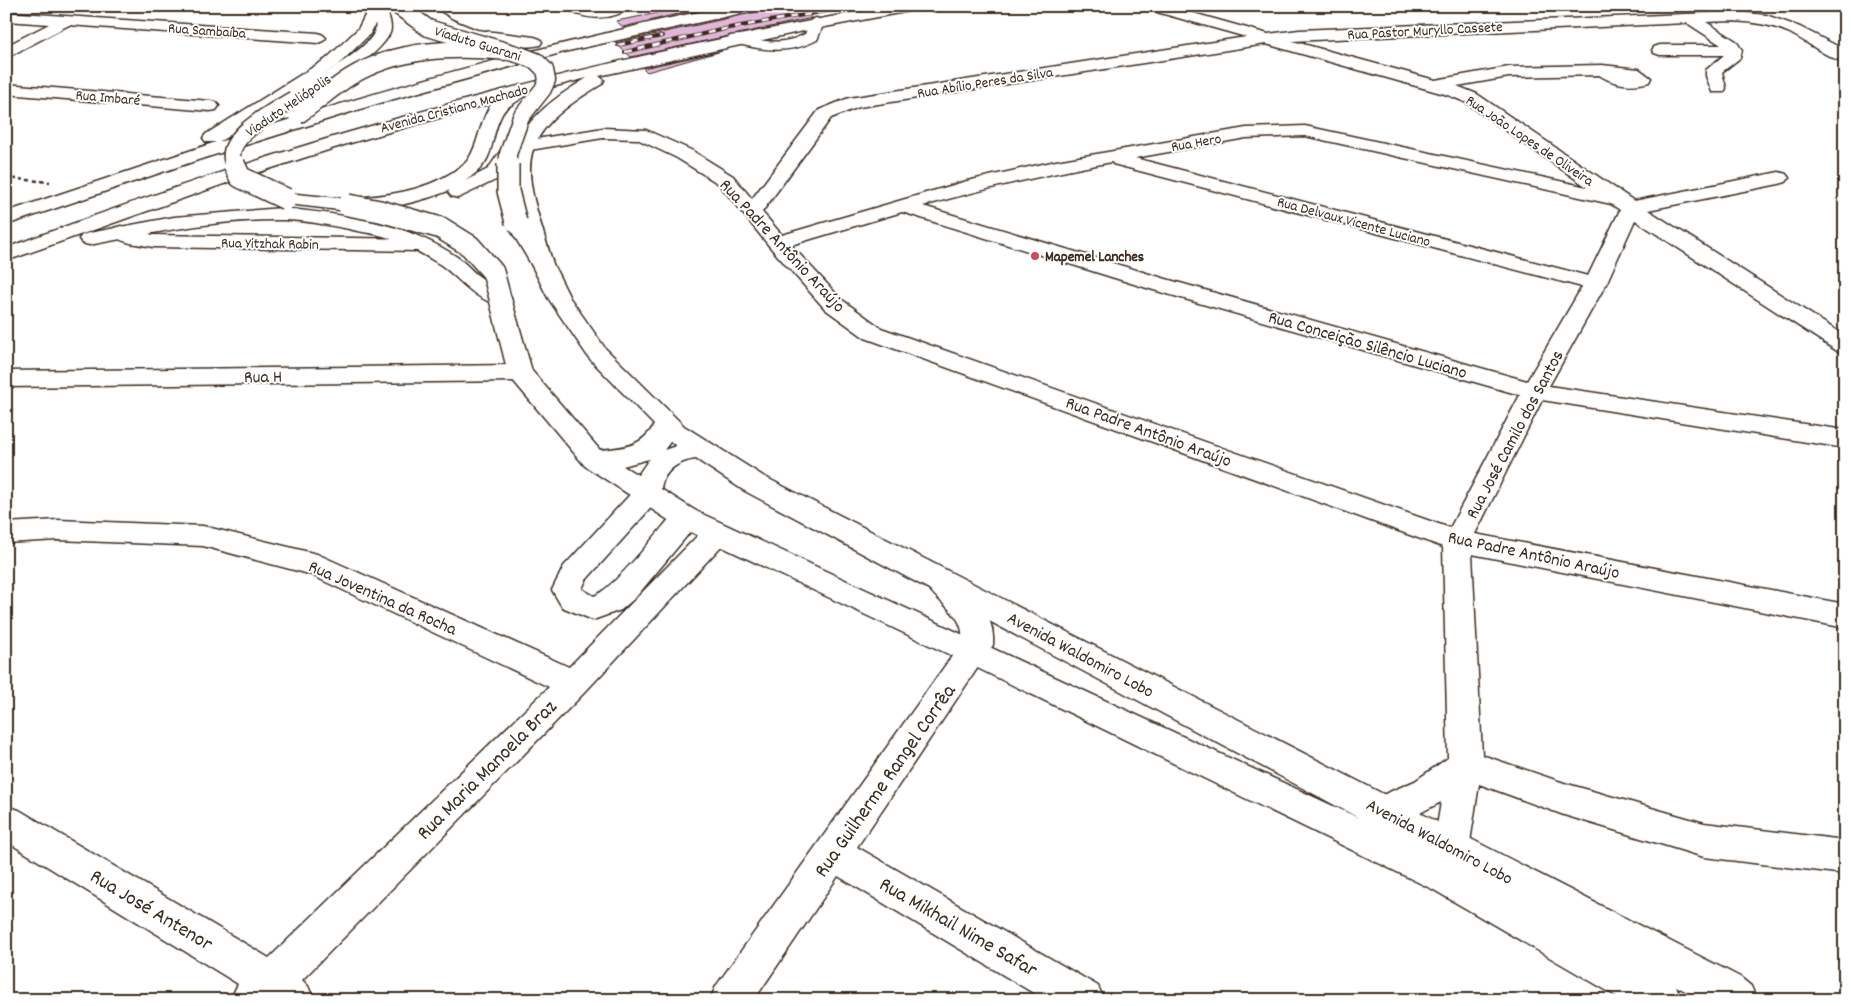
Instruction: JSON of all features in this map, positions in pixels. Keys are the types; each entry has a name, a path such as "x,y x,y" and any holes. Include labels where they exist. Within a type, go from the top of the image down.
{"main road":[{"path":"6,53 92,6"},
{"path":"122,179 213,138 332,62 366,31 378,6"},
{"name":"Viaduto Heliópolis","path":"378,6 384,24 382,33 375,42 331,75 246,131 233,146 232,161 240,177 286,199 348,204 441,228 470,246 493,272 500,298"},
{"name":"Viaduto Guarani","path":"399,6 428,28 536,61 545,70 546,80 543,89 521,117 508,191 516,222"},
{"path":"420,6 438,21 478,36 534,42"},
{"path":"573,6 586,12 605,13 623,6"},
{"name":"Avenida Cristiano Machado","path":"6,220 122,179 377,98 522,58 627,33 756,6"},
{"name":"Avenida Cristiano Machado","path":"6,255 98,220 314,148 433,112 544,83 736,39 767,47 804,41 812,37 816,23 915,6"},
{"name":"Rua João Lopes de Oliveira","path":"1151,6 1471,98 1625,204 1845,346"},
{"name":"Rua Sambaíba","path":"6,16 318,38"},
{"name":"Rua Pastor Muryllo Cassete","path":"1266,39 1299,35 1734,16 1766,20 1795,30 1845,57"},
{"path":"1690,18 1730,44 1734,50 1734,55 1714,70 1718,88"},
{"path":"331,75 377,55 403,48 430,44 534,42 627,33"},
{"name":"Rua Abílio Peres da Silva","path":"753,211 825,114 855,102 1266,39"},
{"path":"272,130 297,116 354,74 385,60 452,48 507,52"},
{"path":"1660,50 1734,50"},
{"path":"6,262 64,244 174,223 282,214 377,212 428,203 466,189 495,173 542,120 560,102 572,94 596,79 662,56"},
{"path":"1434,86 1509,72 1602,70"},
{"path":"348,204 400,201 437,189 456,179 476,164 483,149 491,114 500,104 513,95 544,83"},
{"name":"Rua Imbaré","path":"6,89 210,106"},
{"name":"Rua Hero","path":"777,243 967,187 1056,167 1246,133 1305,131 1625,204"},
{"name":"Rua Padre Antônio Araújo","path":"516,150 603,133 640,134 684,154 726,180 777,243 833,304 873,333 1458,541 1845,616"},
{"path":"516,150 525,202 542,264"},
{"name":"Rua Delvaux Vicente Luciano","path":"1113,158 1595,284"},
{"path":"1625,204 1779,178"},
{"name":"Rua José Camilo dos Santos","path":"1449,862 1465,764 1458,541 1534,391 1595,284 1625,204"},
{"name":"Rua Conceição Silêncio Luciano","path":"902,206 1158,284 1534,391 1845,440"},
{"path":"282,214 390,230 421,244 450,262 475,284 500,298"},
{"name":"Avenida Waldomiro Lobo","path":"516,222 560,298 597,353 667,424 700,450 753,483 1384,811 1449,862 1662,1000"},
{"name":"Rua Yitzhak Rabin","path":"121,232 129,236 153,241 421,244"},
{"name":"Avenida Waldomiro Lobo","path":"500,298 520,373 594,460 686,518 974,652 1449,862 1729,997"},
{"name":"Rua H","path":"6,378 520,373"},
{"path":"594,460 628,457 644,452 658,441 667,424"},
{"path":"686,518 625,588 610,602 593,608 573,599 567,590 574,574 647,494 648,478 660,464 672,456 700,450"},
{"name":"Rua Joventina da Rocha","path":"6,533 58,530 203,536 307,563 326,569 573,684"},
{"name":"Rua Maria Manoela Braz","path":"272,994 717,533"},
{"name":"Rua Guilherme Rangel Corrêa","path":"730,1000 974,652 979,633 972,614 950,591 918,568"},
{"path":"1384,811 1413,800 1441,785 1465,764 1564,799 1704,840 1845,857"},
{"name":"Rua José Antenor","path":"6,822 272,994"},
{"name":"Rua Mikhail Nime Safar","path":"833,853 1084,1000"}],"path":[{"path":"6,178 54,183"}],"building":[{"path":"694,6 728,6 678,14 623,27 616,21"},
{"path":"765,6 797,6 812,18 631,57 615,43 756,12"},
{"path":"722,51 647,72 643,68"}],"railway":[{"path":"625,52 729,28 856,6"},
{"path":"618,45 662,36"}],"place":[{"name":"Mapemel Lanches","path":"1035,256"}]}
